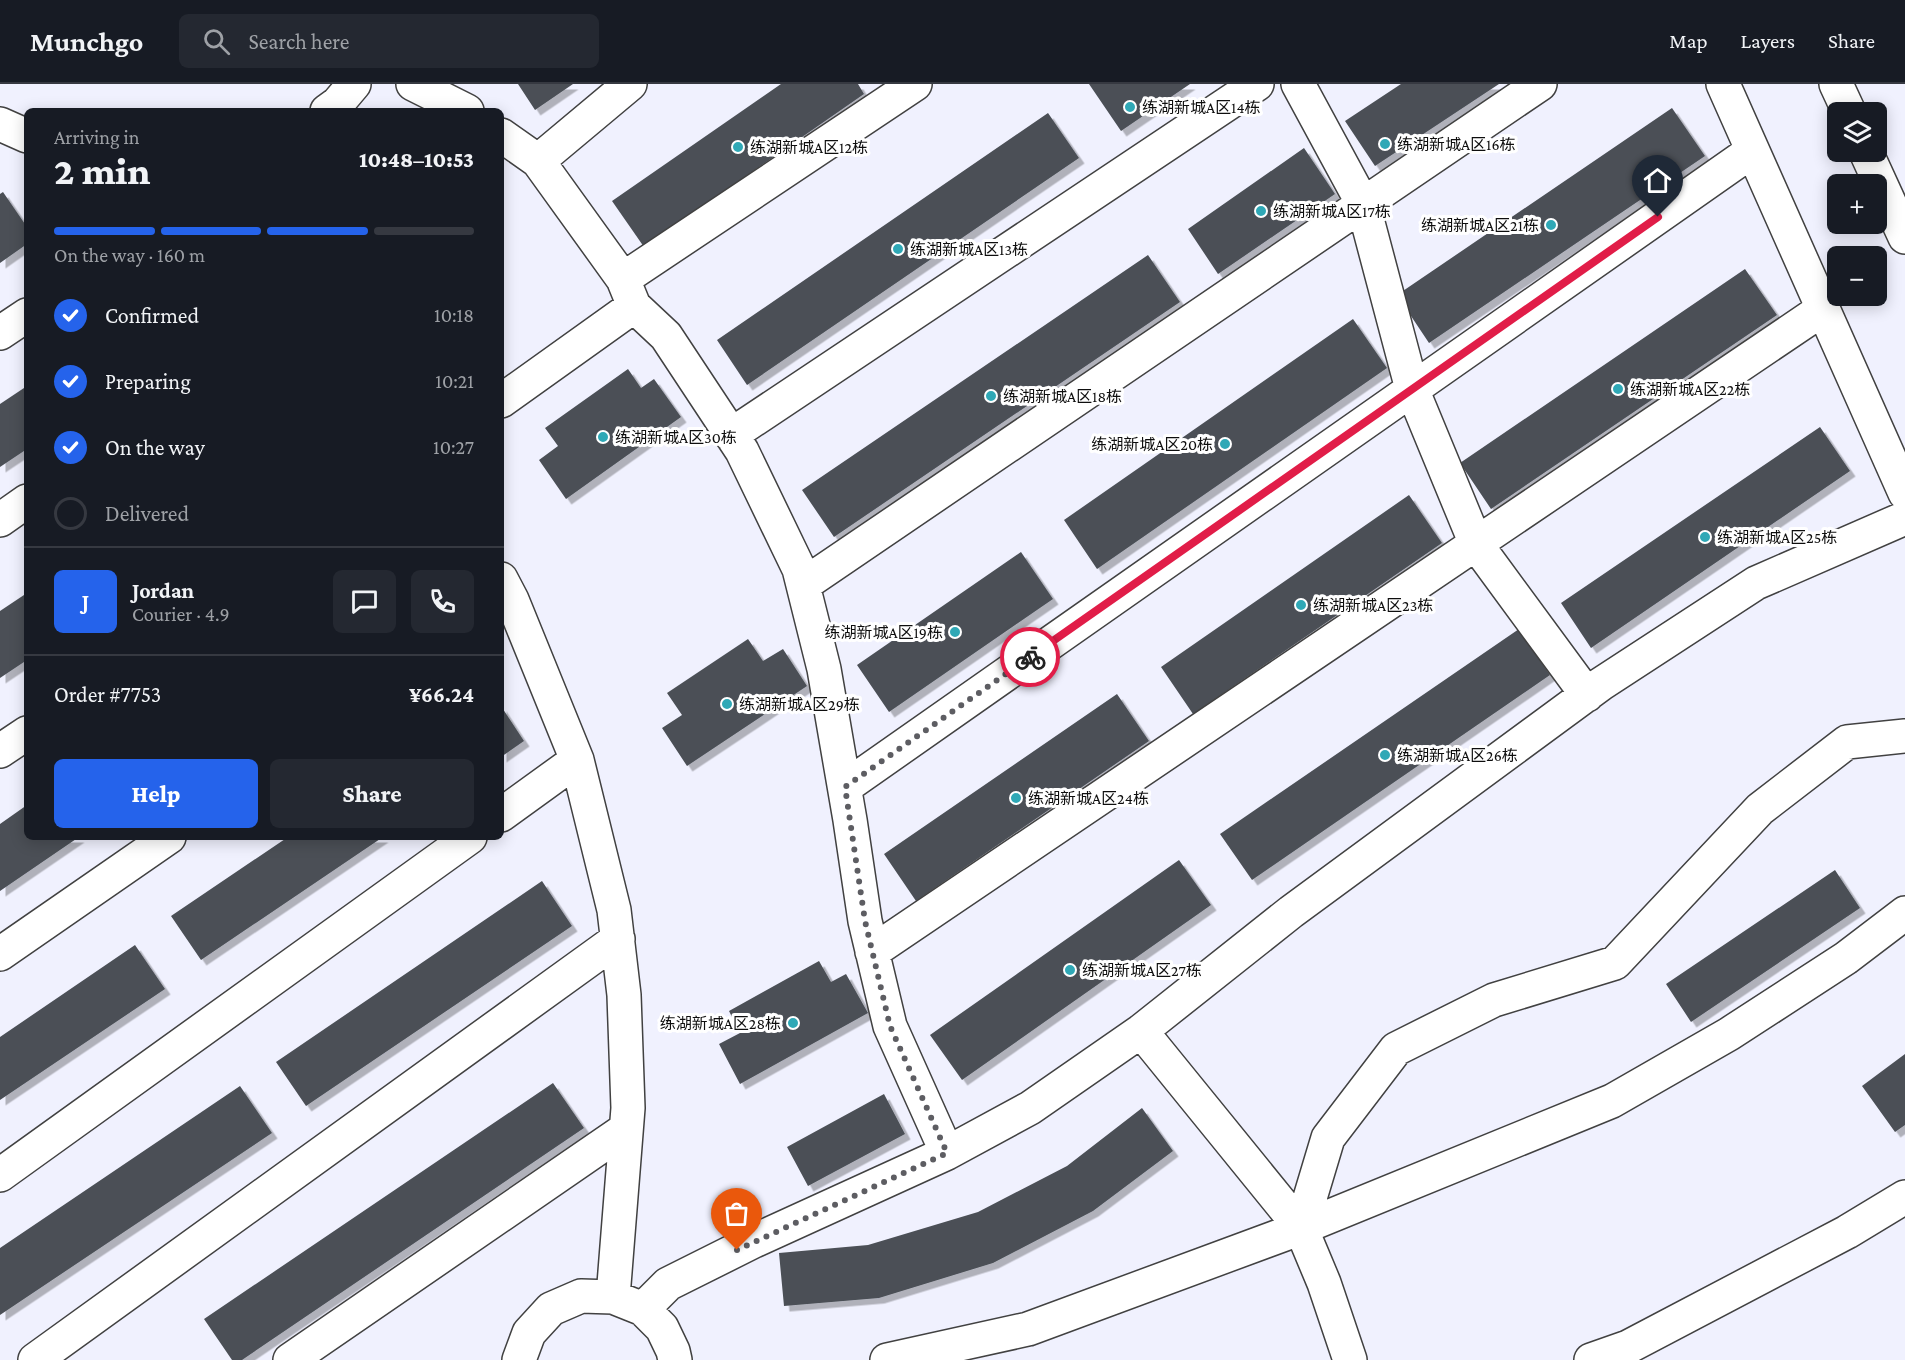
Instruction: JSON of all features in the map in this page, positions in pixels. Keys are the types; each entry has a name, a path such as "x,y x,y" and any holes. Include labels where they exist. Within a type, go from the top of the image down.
{"street":[{"path":"331,108 354,84"},
{"path":"412,84 461,108"},
{"path":"538,161 630,84"},
{"path":"504,399 628,292 915,84"},
{"path":"731,435 1257,84"},
{"path":"1298,84 1363,204 1412,389 1476,544 1587,694"},
{"path":"803,585 1540,84"},
{"path":"1722,84 1905,493"},
{"path":"1836,84 1844,102"},
{"path":"0,124 24,134"},
{"path":"504,137 538,161 628,292 666,336 742,451 794,558 824,669 865,921 890,1026 947,1153"},
{"path":"845,787 1752,151"},
{"path":"1871,162 1905,237"},
{"path":"872,952 1823,309"},
{"path":"0,333 24,317"},
{"path":"0,520 24,503"},
{"path":"643,1309 668,1284 754,1241 947,1153 1030,1108 1141,1031 1291,912 1587,694 1756,583 1905,518"},
{"path":"505,595 578,760 614,910 624,995 628,1108 613,1297"},
{"path":"0,752 24,735"},
{"path":"1301,1228 1328,1138 1396,1049 1494,1000 1615,963 1760,809 1847,742 1905,736"},
{"path":"504,813 578,760"},
{"path":"0,954 165,840"},
{"path":"0,1175 466,840"},
{"path":"887,1360 1028,1329 1301,1228 1612,1101 1729,1034 1846,958 1905,913"},
{"path":"35,1360 618,939"},
{"path":"1141,1031 1301,1228 1324,1283 1350,1360"},
{"path":"290,1360 626,1129"},
{"path":"1591,1360 1628,1347 1847,1232 1905,1197"},
{"path":"519,1360 529,1333 551,1309 581,1296 613,1297 643,1309 662,1328 674,1351 675,1360"}],"building":[{"path":"518,84 573,84 535,110"},
{"name":"练湖新城A区12栋","path":"781,84 858,84 864,94 644,247 612,201"},
{"name":"练湖新城A区14栋","path":"1089,84 1190,84 1121,131"},
{"name":"练湖新城A区16栋","path":"1401,84 1499,84 1375,166 1345,121"},
{"name":"练湖新城A区21栋","path":"1672,108 1705,156 1429,343 1397,295"},
{"name":"练湖新城A区13栋","path":"1048,113 1079,158 747,385 717,340"},
{"name":"练湖新城A区17栋","path":"1304,148 1335,194 1218,274 1188,229"},
{"path":"3,192 24,223 24,246 0,263 0,194"},
{"name":"练湖新城A区18栋","path":"1148,255 1180,302 834,537 802,490"},
{"name":"练湖新城A区22栋","path":"1745,269 1777,315 1491,509 1460,463"},
{"name":"练湖新城A区20栋","path":"1353,319 1387,368 1097,569 1064,520"},
{"name":"练湖新城A区30栋","path":"628,369 641,388 654,379 681,417 566,499 539,460 558,446 545,428"},
{"path":"24,388 24,451 0,467 0,404"},
{"name":"练湖新城A区25栋","path":"1820,427 1850,471 1591,648 1561,603"},
{"name":"练湖新城A区23栋","path":"1409,495 1442,543 1193,714 1161,667"},
{"name":"练湖新城A区19栋","path":"1021,552 1053,599 889,712 857,665"},
{"path":"24,595 24,662 0,678 0,611"},
{"name":"练湖新城A区26栋","path":"1519,629 1550,675 1252,880 1220,834"},
{"name":"练湖新城A区29栋","path":"748,639 763,661 783,649 807,686 687,766 662,728 682,715 667,693"},
{"name":"练湖新城A区24栋","path":"1117,694 1149,741 916,901 884,854"},
{"path":"504,711 524,741 504,755"},
{"path":"24,807 24,840 75,840 0,891 0,824"},
{"path":"284,840 379,840 201,960 171,916"},
{"name":"练湖新城A区27栋","path":"1179,860 1211,905 962,1080 930,1035"},
{"path":"1835,870 1860,908 1691,1022 1666,984"},
{"path":"542,881 572,926 306,1106 276,1062"},
{"path":"135,945 165,989 0,1100 0,1037"},
{"name":"练湖新城A区28栋","path":"819,961 831,982 846,974 868,1013 740,1084 719,1044 740,1033 729,1011"},
{"path":"1905,1054 1905,1125 1895,1132 1862,1086"},
{"path":"553,1083 584,1128 242,1360 232,1360 204,1319"},
{"path":"240,1086 272,1133 0,1315 0,1248"},
{"path":"884,1094 905,1134 808,1186 787,1147"},
{"path":"1142,1108 1173,1151 1093,1211 993,1263 879,1298 784,1306 779,1253 868,1245 978,1212 1067,1166"}],"way so far":[{"path":"737,1250 947,1153 890,1026 865,921 845,787 1030,657"}],"place":[{"name":"练湖新城A区14栋","path":"1130,107"},
{"name":"练湖新城A区16栋","path":"1385,144"},
{"name":"练湖新城A区12栋","path":"738,147"},
{"name":"练湖新城A区17栋","path":"1261,211"},
{"name":"练湖新城A区21栋","path":"1551,225"},
{"name":"练湖新城A区13栋","path":"898,249"},
{"name":"练湖新城A区22栋","path":"1618,389"},
{"name":"练湖新城A区18栋","path":"991,396"},
{"name":"练湖新城A区30栋","path":"603,437"},
{"name":"练湖新城A区20栋","path":"1225,444"},
{"name":"练湖新城A区25栋","path":"1705,537"},
{"name":"练湖新城A区23栋","path":"1301,605"},
{"name":"练湖新城A区19栋","path":"955,632"},
{"name":"练湖新城A区29栋","path":"727,704"},
{"name":"练湖新城A区26栋","path":"1385,755"},
{"name":"练湖新城A区24栋","path":"1016,798"},
{"name":"练湖新城A区27栋","path":"1070,970"},
{"name":"练湖新城A区28栋","path":"793,1023"}],"route":[{"path":"1030,657 1658,217"}]}
